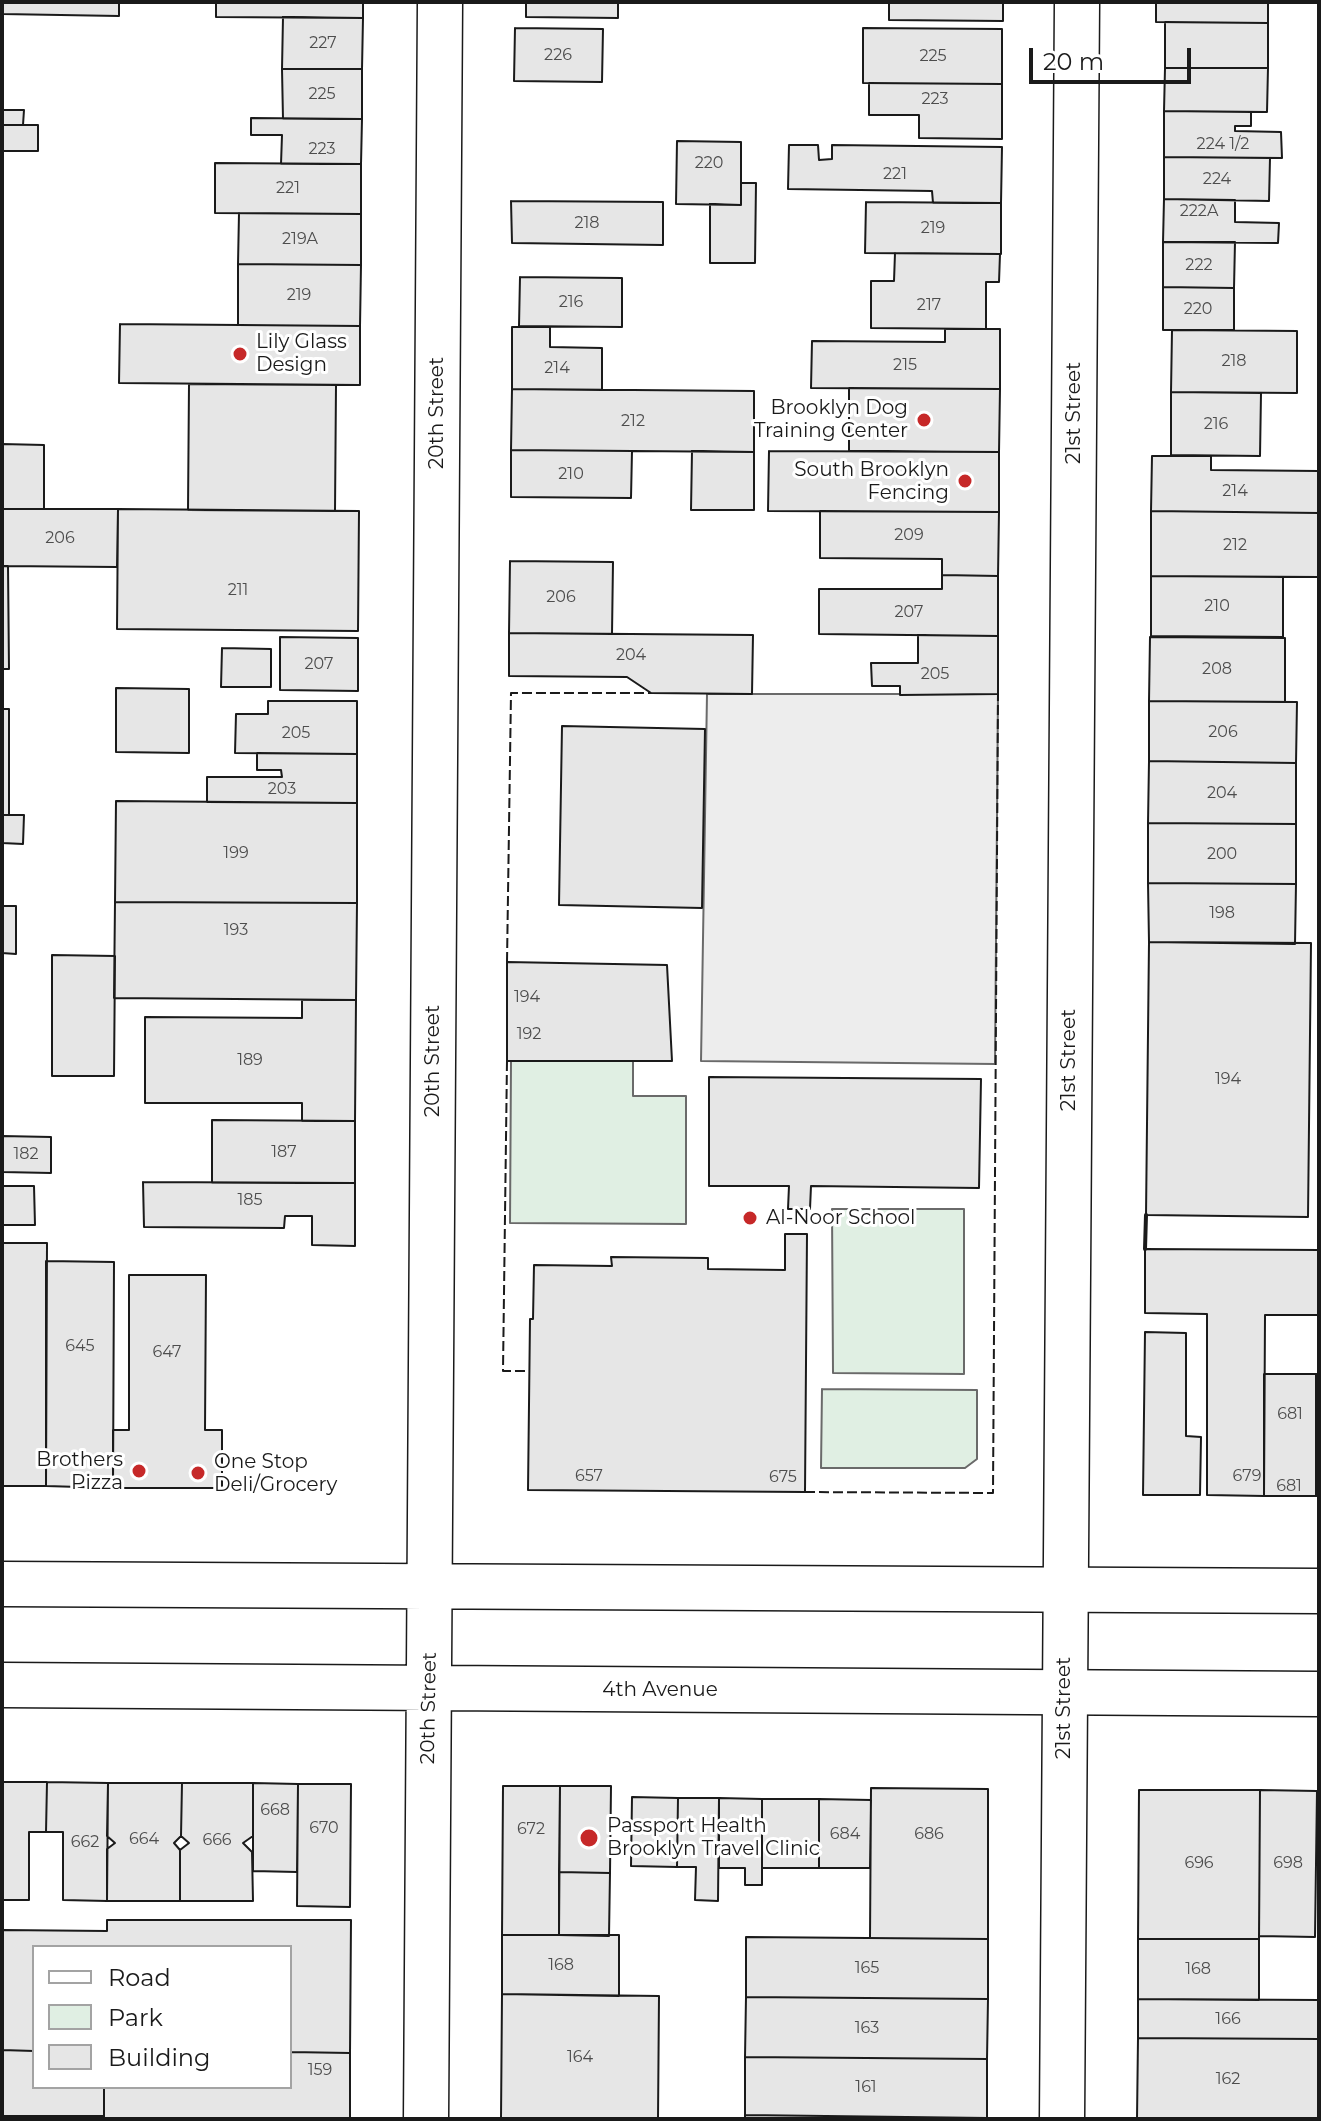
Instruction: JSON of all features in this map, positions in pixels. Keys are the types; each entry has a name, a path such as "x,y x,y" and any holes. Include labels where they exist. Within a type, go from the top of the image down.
{"main road":[{"name":"20th Street","path":"426,2119 440,2"},
{"name":"21st Street","path":"1062,2119 1077,2"},
{"path":"2,1584 1319,1591"},
{"name":"4th Avenue","path":"2,1685 1319,1694"}],"green space":[{"path":"511,1061 633,1061 633,1096 686,1096 686,1224 510,1223"},
{"path":"832,1209 964,1209 964,1374 833,1373"},
{"path":"822,1389 977,1390 977,1459 965,1468 821,1468"}],"shaded area":[{"path":"707,694 998,694 995,1064 701,1061"}],"building":[{"path":"2,2 119,2 119,16 2,14"},
{"path":"216,2 363,2 363,18 216,17"},
{"path":"526,2 618,2 618,18 526,17"},
{"path":"889,2 1003,2 1003,21 889,20"},
{"path":"1156,2 1268,2 1268,23 1156,22"},
{"path":"283,17 363,18 362,69 282,69"},
{"path":"1165,22 1268,23 1268,68 1165,68"},
{"path":"515,28 603,29 602,82 514,81"},
{"path":"863,28 1002,29 1002,84 863,83"},
{"path":"1165,68 1268,68 1267,112 1164,111"},
{"path":"282,69 362,69 362,119 283,119"},
{"path":"869,83 1002,84 1002,139 919,138 919,115 869,115"},
{"path":"2,88 3,110 24,110 23,125 2,125"},
{"path":"1164,111 1251,112 1251,126 1235,126 1235,131 1281,132 1282,158 1164,157"},
{"path":"251,118 362,119 361,164 281,164 282,135 251,135"},
{"path":"2,125 38,125 38,151 2,151"},
{"path":"677,141 741,142 741,205 676,204"},
{"path":"789,145 818,145 819,160 832,159 832,145 1002,147 1001,203 933,203 932,191 788,189"},
{"path":"1164,157 1270,158 1269,201 1164,199"},
{"path":"215,163 361,164 361,214 215,213"},
{"path":"741,183 756,183 755,263 710,263 710,204 741,205"},
{"path":"1164,199 1235,200 1235,222 1279,223 1278,243 1163,242"},
{"path":"511,201 663,202 663,245 512,243"},
{"path":"866,202 1001,203 1001,254 865,253"},
{"path":"239,213 361,214 361,265 238,264"},
{"path":"1163,242 1235,242 1234,288 1163,287"},
{"path":"895,253 1000,254 999,282 986,282 986,329 871,328 871,281 894,281"},
{"path":"238,264 361,265 360,326 238,325"},
{"path":"520,277 622,278 622,327 519,326"},
{"path":"1163,287 1234,288 1234,330 1163,330"},
{"name":"Lily Glass Design","path":"120,324 360,326 360,385 119,383"},
{"path":"512,327 550,327 550,347 602,348 602,390 512,389"},
{"path":"945,329 1000,329 1000,389 811,388 812,341 945,342"},
{"path":"1172,330 1297,331 1297,393 1171,392"},
{"path":"189,384 336,385 335,511 188,510"},
{"name":"Brooklyn Dog Training Center","path":"849,388 1000,389 999,452 849,451"},
{"path":"512,389 754,391 754,452 511,450"},
{"path":"1171,392 1261,393 1260,456 1171,455"},
{"path":"2,444 44,445 44,509 2,509"},
{"path":"511,450 632,451 631,498 511,497"},
{"path":"692,451 754,452 754,510 691,510"},
{"path":"769,451 999,452 999,512 768,511"},
{"path":"1152,456 1211,456 1211,470 1319,471 1319,513 1151,511"},
{"path":"2,509 118,509 117,567 2,566"},
{"path":"118,509 359,511 358,631 117,629"},
{"path":"820,511 999,512 998,576 942,575 942,559 820,558"},
{"path":"1151,511 1319,513 1319,577 1151,576"},
{"path":"510,561 613,562 612,634 509,633"},
{"path":"2,566 8,566 9,669 2,669"},
{"path":"942,575 998,576 998,636 819,634 819,589 942,589"},
{"path":"1151,576 1283,577 1283,637 1151,636"},
{"path":"509,633 753,635 752,694 651,693 627,677 509,676"},
{"path":"918,635 998,636 998,694 900,695 900,686 872,686 871,663 918,663"},
{"path":"280,637 358,638 358,691 280,690"},
{"path":"1150,637 1285,638 1285,702 1149,701"},
{"path":"222,648 271,649 271,687 221,687"},
{"path":"116,688 189,689 189,753 116,752"},
{"path":"268,701 357,701 357,754 235,753 236,714 268,714"},
{"path":"1149,701 1297,702 1296,763 1149,761"},
{"path":"2,709 9,709 9,815 2,815"},
{"path":"562,726 705,729 702,908 559,905"},
{"path":"257,753 357,754 357,803 207,802 207,777 282,777 281,770 257,770"},
{"path":"1149,761 1296,763 1296,824 1148,823"},
{"path":"116,801 357,803 357,903 115,902"},
{"path":"2,815 24,815 23,844 2,843"},
{"path":"1148,823 1296,824 1296,884 1148,883"},
{"path":"1148,883 1296,884 1295,944 1149,942"},
{"path":"115,902 357,903 356,1000 114,998"},
{"path":"2,906 16,906 16,954 2,953"},
{"path":"1149,942 1311,943 1308,1217 1146,1215"},
{"path":"52,955 115,956 114,1076 52,1076"},
{"path":"507,962 667,965 672,1061 507,1061"},
{"path":"302,1000 356,1000 355,1121 302,1121 302,1103 145,1103 145,1017 302,1018"},
{"path":"709,1077 981,1079 979,1188 811,1186 810,1209 788,1209 789,1186 709,1186"},
{"path":"212,1120 355,1121 355,1183 212,1183"},
{"path":"2,1136 51,1137 51,1173 2,1172"},
{"path":"143,1182 355,1183 355,1246 312,1245 312,1216 285,1216 284,1228 144,1227"},
{"path":"2,1186 34,1186 35,1225 2,1225"},
{"path":"785,1234 807,1234 805,1492 528,1490 530,1319 533,1319 534,1265 612,1266 611,1257 708,1258 708,1269 785,1270"},
{"path":"2,1243 47,1243 46,1486 2,1486"},
{"path":"1145,1249 1319,1250 1319,1315 1265,1315 1264,1496 1207,1495 1207,1314 1145,1313"},
{"path":"46,1261 114,1262 113,1488 46,1486"},
{"path":"129,1275 206,1275 205,1430 222,1430 222,1488 113,1488 113,1430 129,1430"},
{"path":"1145,1332 1186,1333 1186,1436 1201,1437 1200,1495 1143,1495"},
{"path":"1264,1374 1316,1374 1316,1496 1264,1496"},
{"path":"1316,1374 1319,1374 1319,1496 1316,1496"},
{"path":"2,1782 47,1782 46,1832 29,1832 29,1900 2,1900"},
{"path":"47,1782 108,1783 107,1901 63,1900 63,1832 46,1832"},
{"path":"108,1783 182,1783 181,1836 174,1843 180,1850 180,1901 107,1901 107,1849 115,1843 107,1836"},
{"path":"182,1783 253,1783 253,1836 243,1843 252,1852 253,1901 180,1901 180,1850 189,1843 181,1836"},
{"path":"253,1783 298,1784 297,1872 253,1871"},
{"path":"298,1784 351,1784 350,1907 297,1906"},
{"path":"503,1786 560,1786 559,1935 502,1935"},
{"path":"560,1786 611,1786 610,1873 559,1872"},
{"path":"871,1788 988,1789 988,1939 870,1938"},
{"path":"1139,1790 1260,1790 1259,1939 1138,1939"},
{"path":"1260,1790 1317,1791 1315,1937 1259,1936"},
{"path":"632,1797 678,1798 677,1867 631,1866"},
{"path":"678,1798 719,1798 718,1901 695,1900 696,1867 677,1867"},
{"path":"719,1798 762,1799 762,1885 745,1885 745,1868 719,1868"},
{"path":"762,1799 819,1799 819,1868 762,1868"},
{"path":"819,1799 871,1800 870,1868 819,1868"},
{"path":"559,1872 610,1873 609,1936 559,1935"},
{"path":"107,1920 351,1920 350,2053 292,2052 292,1945 32,1945 32,2051 2,2050 2,1930 107,1931"},
{"path":"502,1935 619,1935 619,1996 502,1994"},
{"path":"746,1937 988,1939 988,1999 746,1997"},
{"path":"1138,1939 1259,1939 1259,2000 1138,1999"},
{"path":"502,1994 659,1996 658,2119 501,2119"},
{"path":"746,1997 988,1999 987,2059 745,2057"},
{"path":"1138,1999 1319,2000 1319,2039 1138,2038"},
{"path":"1138,2038 1319,2039 1319,2119 1137,2119"},
{"path":"2,2050 32,2051 32,2089 104,2089 104,2116 2,2116"},
{"path":"292,2052 350,2053 350,2119 104,2119 104,2089 292,2089"},
{"path":"745,2057 987,2059 987,2118 745,2115"},
{"path":"745,2115 987,2118 987,2119 745,2119"},
{"path":"2,2116 104,2116 104,2119 2,2119"}],"fence":[{"path":"507,962 511,693 651,693"},
{"path":"805,1492 993,1493 998,694"},
{"path":"507,1061 503,1371 529,1371"}],"wall":[{"path":"1145,1249 1146,1215"}],"place":[{"name":"Lily Glass Design","path":"240,354"},
{"name":"Brooklyn Dog Training Center","path":"924,420"},
{"name":"South Brooklyn Fencing","path":"965,481"},
{"name":"Al-Noor School","path":"750,1218"},
{"name":"Brothers Pizza","path":"139,1471"},
{"name":"One Stop Deli/Grocery","path":"198,1473"},
{"name":"Passport Health Brooklyn Travel Clinic","path":"589,1838"}]}
